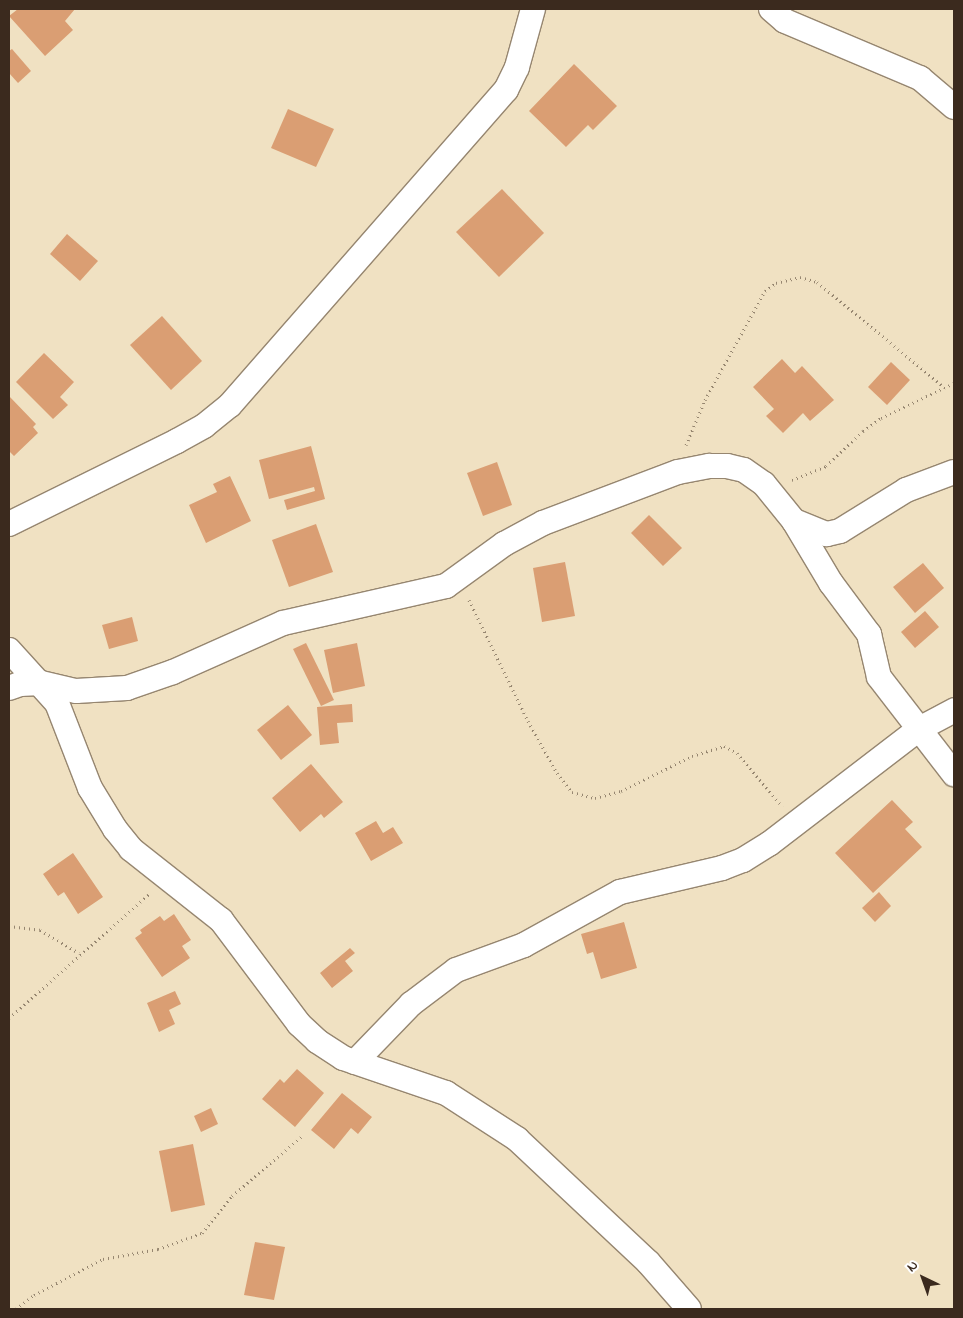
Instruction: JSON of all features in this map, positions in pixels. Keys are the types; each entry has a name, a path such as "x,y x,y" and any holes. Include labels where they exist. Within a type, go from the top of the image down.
{"street":[{"path":"9,524 184,437 230,405 506,90 516,67 533,9"},
{"path":"771,9 785,21 920,78 954,107"},
{"path":"9,688 20,684 41,684 76,691 127,688 173,672 283,623 431,592 458,579 522,533 678,472 709,466 727,466 744,470 764,484 794,521 831,584 869,634 879,677 954,774"},
{"path":"794,521 827,534 840,531 906,490 954,472"},
{"path":"9,650 41,684 65,717 83,774 101,809 131,849 221,920 299,1024 331,1052 446,1093 517,1140 648,1262 689,1309"},
{"path":"355,1062 406,1009 456,970 524,945 620,892 722,868 743,860 769,844 796,821 920,729 954,710"}],"path":[{"path":"678,472 690,433 704,400 752,312 765,291 776,283 800,277 817,282 944,387"},
{"path":"764,484 796,479 826,466 863,431 954,383"},
{"path":"458,579 528,721 557,773 572,792 595,798 622,791 692,756 724,746 737,753 796,821"},
{"path":"9,1018 79,953 167,878"},
{"path":"9,926 40,930 79,953"},
{"path":"16,1309 34,1295 103,1259 158,1249 202,1232 232,1196 302,1136"}],"building":[{"path":"18,9 75,9 65,21 73,30 45,56 9,16"},
{"path":"12,49 31,71 18,83 9,73 9,51"},
{"path":"574,64 617,106 593,130 588,125 566,147 529,111"},
{"path":"288,109 334,129 316,167 271,148"},
{"path":"502,189 544,233 499,277 456,232"},
{"path":"67,234 98,261 80,281 50,254"},
{"path":"162,316 202,361 171,390 130,345"},
{"path":"44,353 74,382 60,397 68,405 53,419 16,382"},
{"path":"782,359 795,373 802,366 834,400 810,421 803,413 783,433 766,416 774,409 753,387"},
{"path":"891,362 910,380 887,405 868,387"},
{"path":"9,396 36,424 33,427 38,433 14,456 9,451"},
{"path":"311,446 325,499 287,510 284,500 315,491 314,487 269,499 259,460"},
{"path":"497,462 512,505 483,516 467,473"},
{"path":"230,476 251,521 206,543 189,505 217,492 213,484"},
{"path":"649,515 682,548 663,566 631,533"},
{"path":"316,524 333,572 289,587 272,540"},
{"path":"565,562 575,616 542,622 533,568"},
{"path":"923,563 944,588 915,613 893,587"},
{"path":"925,611 939,627 915,648 901,632"},
{"path":"132,617 138,641 109,649 102,625"},
{"path":"306,643 334,700 321,706 293,649"},
{"path":"357,643 365,686 333,693 324,650"},
{"path":"352,704 353,722 337,723 339,743 320,745 317,707"},
{"path":"288,705 312,735 281,760 257,730"},
{"path":"311,764 343,802 324,818 321,814 300,832 272,798"},
{"path":"892,800 913,822 905,829 922,847 873,893 835,853"},
{"path":"376,821 383,833 393,827 403,843 371,861 355,833"},
{"path":"73,853 103,897 78,914 64,892 58,896 43,874"},
{"path":"879,892 891,906 875,922 862,908"},
{"path":"174,914 191,940 182,946 190,958 162,977 135,938 142,933 140,930 160,916 164,921"},
{"path":"624,922 637,968 601,979 593,952 587,954 581,934"},
{"path":"350,948 355,953 345,961 353,971 332,988 320,973"},
{"path":"175,991 181,1004 169,1010 175,1024 159,1032 147,1003"},
{"path":"297,1069 324,1093 295,1127 262,1099 280,1079 284,1083"},
{"path":"342,1093 372,1117 358,1134 351,1128 334,1149 311,1130"},
{"path":"211,1108 218,1124 201,1132 194,1116"},
{"path":"193,1144 205,1205 171,1212 159,1151"},
{"path":"255,1242 285,1247 274,1300 244,1295"}]}
